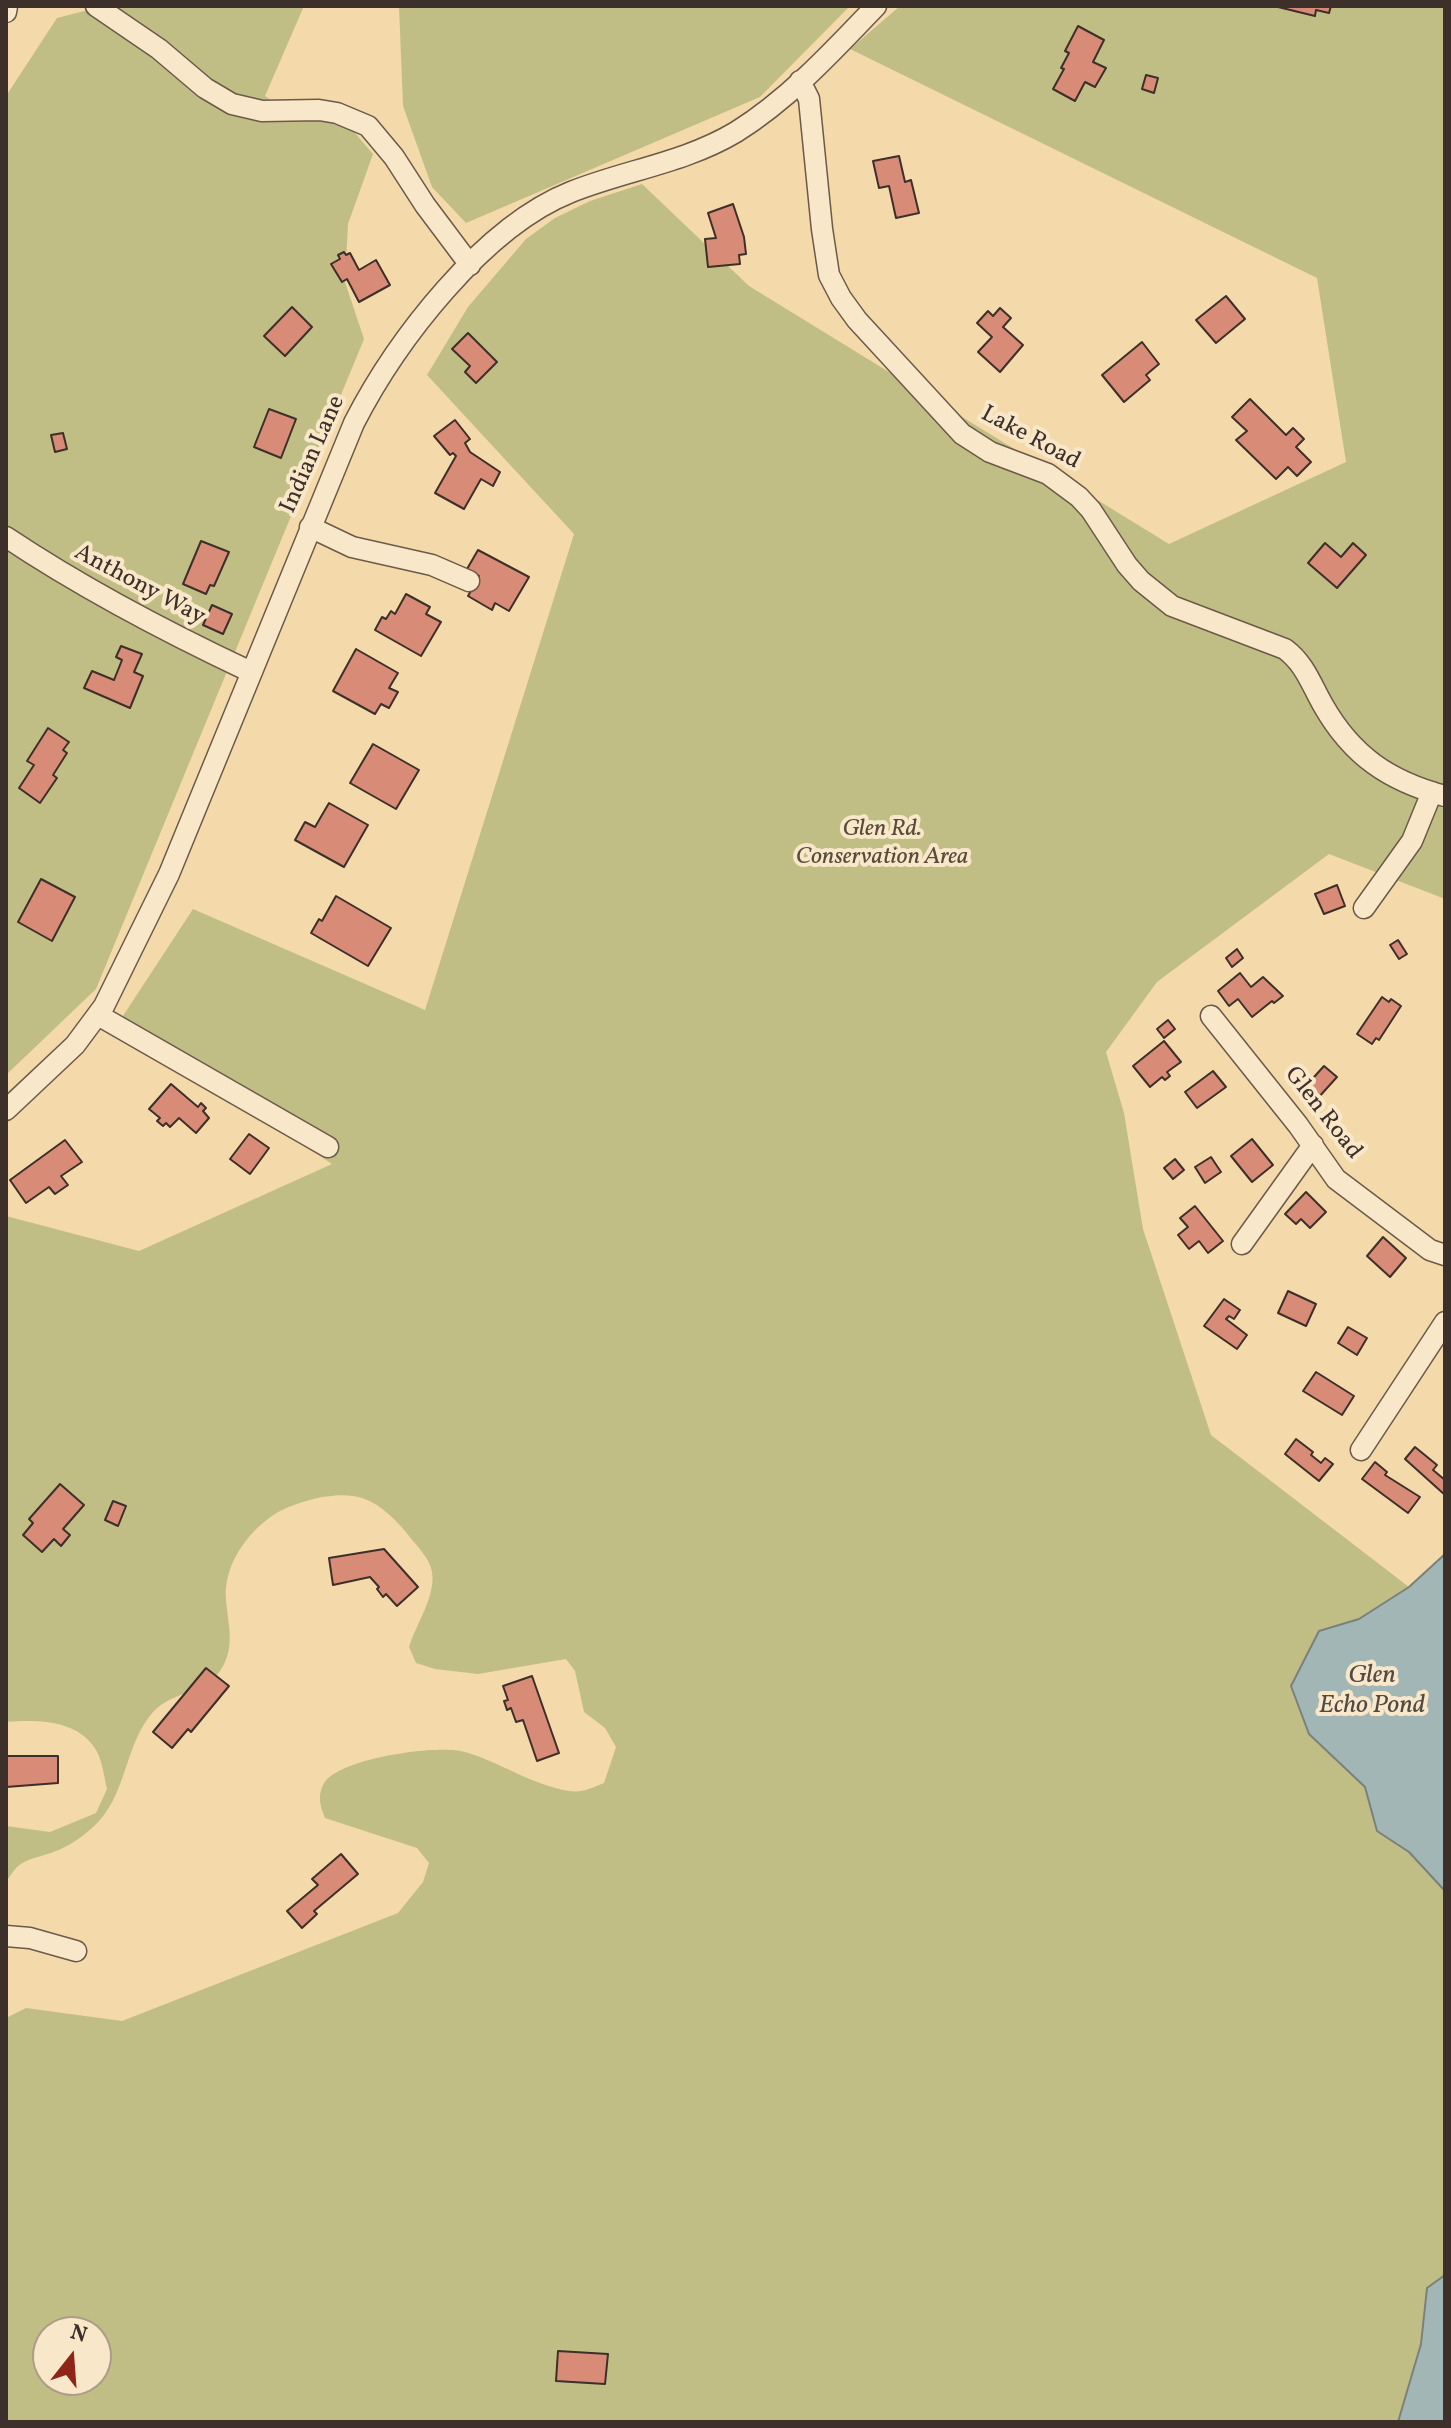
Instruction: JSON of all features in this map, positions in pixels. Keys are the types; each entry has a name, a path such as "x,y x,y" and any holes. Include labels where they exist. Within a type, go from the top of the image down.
{"street":[{"path":"96,6 159,49 205,88 232,104 262,111 319,110 337,113 368,126 394,157 470,265"},
{"name":"Indian Lane","path":"6,1110 49,1073 98,1015 169,874 354,423 373,388 409,336 470,265 513,224 551,200 695,152 736,131 800,81 876,6"},
{"name":"Lake Road","path":"800,81 809,99 829,275 857,320 962,434 990,452 1048,474 1079,497 1141,581 1172,606 1272,642 1297,657 1337,730 1365,758 1398,780 1439,794"},
{"path":"310,527 352,547 432,565 469,581"},
{"name":"Anthony Way","path":"6,537 78,584 174,636 251,672"},
{"path":"1364,908 1412,841 1439,794"},
{"path":"98,1015 328,1147"},
{"name":"Glen Road","path":"1211,1016 1313,1145 1336,1179 1430,1250 1445,1255"},
{"path":"1242,1244 1313,1145"},
{"path":"1361,1450 1445,1322"},
{"path":"6,1936 30,1938 76,1951"}],"green space":[{"path":"104,6 304,6 265,96 296,117 349,126 373,154 348,224 345,282 364,339 96,989 6,1075 6,96 57,18"},
{"path":"399,6 850,6 760,97 466,223 432,187 403,106"},
{"name":"Glen Rd. Conservation Area","path":"900,6 1445,6 1445,899 1329,854 1157,982 1106,1052 1124,1113 1143,1229 1211,1435 1409,1587 1359,1619 1319,1631 1309,1734 1365,1787 1377,1831 1409,1852 1445,1891 1445,2275 1427,2288 1421,2344 1398,2422 6,2422 6,2018 26,2008 122,2021 398,1913 423,1882 429,1863 417,1848 325,1818 320,1801 324,1783 349,1766 390,1755 452,1750 478,1756 542,1784 578,1791 604,1783 616,1747 605,1728 584,1712 575,1671 566,1659 478,1674 435,1669 416,1663 409,1647 431,1591 432,1572 426,1558 399,1525 376,1504 352,1496 317,1498 275,1514 246,1540 228,1575 226,1600 230,1636 225,1662 206,1684 154,1711 136,1739 113,1801 104,1815 70,1844 21,1864 6,1881 6,1826 50,1832 96,1813 107,1789 97,1751 76,1731 54,1723 6,1722 6,1216 139,1251 332,1164 119,1022 193,909 425,1010 574,534 427,375 468,307 526,239 555,218 590,201 642,184 749,286 1169,544 1346,462 1317,278 850,49"}],"water":[{"name":"Glen Echo Pond","path":"1445,1554 1445,1891 1409,1852 1377,1831 1365,1787 1309,1734 1291,1686 1319,1631 1359,1619 1409,1587"},
{"path":"1445,2275 1445,2422 1398,2422 1421,2344 1427,2288"}],"building":[{"path":"1274,6 1331,6 1329,13 1316,10 1315,16"},
{"path":"1078,26 1104,40 1093,62 1106,68 1095,87 1085,82 1075,101 1053,89 1064,69 1061,68 1069,53 1065,51"},
{"path":"1146,75 1158,78 1154,93 1142,89"},
{"path":"899,156 905,182 911,180 919,213 896,218 889,186 879,188 873,161"},
{"path":"733,204 746,254 739,255 740,264 708,267 705,239 716,238 708,213"},
{"path":"344,252 346,255 350,253 359,270 376,260 390,285 359,302 347,279 342,282 331,264 340,259 338,255"},
{"path":"1226,296 1245,319 1216,343 1196,320"},
{"path":"292,307 312,327 285,356 264,336"},
{"path":"1000,308 1011,318 1003,327 1023,345 1000,372 978,352 992,337 977,323 988,311 993,316"},
{"path":"468,333 497,362 476,383 465,372 470,366 452,349"},
{"path":"1142,342 1159,364 1146,375 1150,380 1124,402 1102,375"},
{"path":"1250,399 1286,435 1293,428 1304,439 1296,447 1311,462 1297,476 1288,467 1276,479 1236,440 1247,431 1232,417"},
{"path":"269,409 296,419 281,458 254,447"},
{"path":"455,420 470,439 465,443 470,452 500,472 493,486 481,479 464,509 435,493 456,456 453,453 450,455 434,436"},
{"path":"63,433 67,449 55,452 51,435"},
{"path":"201,541 229,552 214,586 210,585 206,594 183,584"},
{"path":"1325,543 1341,557 1353,543 1366,555 1337,588 1308,563"},
{"path":"478,550 529,577 509,611 495,603 492,610 468,596 479,576 467,569"},
{"path":"406,594 430,607 426,614 441,622 421,656 375,630 382,617 386,619 391,611 395,614"},
{"path":"212,605 232,614 223,634 203,625"},
{"path":"121,646 142,654 134,672 143,676 130,708 84,688 92,671 114,680 122,660 116,657"},
{"path":"356,649 398,673 389,688 398,692 389,708 381,704 375,714 333,691"},
{"path":"48,728 69,742 63,750 67,753 53,775 57,778 40,803 19,788 34,765 27,761"},
{"path":"373,744 419,770 396,809 350,783"},
{"path":"329,803 368,825 344,867 295,840 305,822 315,827"},
{"path":"41,879 75,897 52,941 18,922"},
{"path":"1337,885 1345,906 1324,914 1315,894"},
{"path":"336,896 391,928 368,966 311,933"},
{"path":"1398,940 1407,954 1399,959 1390,945"},
{"path":"1237,949 1243,958 1232,967 1226,958"},
{"path":"1240,973 1251,987 1263,977 1283,996 1252,1017 1238,999 1229,1006 1218,991"},
{"path":"1382,997 1401,1006 1379,1040 1376,1038 1372,1044 1357,1034"},
{"path":"1168,1020 1175,1029 1164,1038 1157,1029"},
{"path":"1164,1041 1181,1062 1167,1072 1170,1076 1165,1080 1162,1077 1150,1087 1133,1066"},
{"path":"1324,1066 1337,1077 1318,1098 1305,1087"},
{"path":"1213,1071 1226,1087 1197,1108 1185,1092"},
{"path":"171,1084 198,1107 201,1103 206,1108 203,1111 209,1118 196,1133 179,1118 170,1127 166,1123 163,1126 157,1121 160,1118 149,1109"},
{"path":"249,1134 269,1148 250,1174 230,1159"},
{"path":"1252,1139 1273,1165 1252,1182 1231,1156"},
{"path":"65,1140 82,1162 61,1176 68,1185 55,1194 49,1187 26,1203 10,1180"},
{"path":"1211,1157 1221,1172 1205,1183 1195,1167"},
{"path":"1175,1159 1184,1170 1173,1179 1164,1168"},
{"path":"1306,1192 1326,1212 1310,1228 1301,1219 1296,1224 1285,1214"},
{"path":"1195,1206 1223,1241 1208,1253 1199,1241 1189,1249 1178,1235 1188,1227 1180,1218"},
{"path":"1383,1237 1406,1258 1390,1277 1367,1256"},
{"path":"1288,1291 1316,1304 1306,1326 1278,1313"},
{"path":"1224,1299 1240,1310 1234,1319 1229,1316 1226,1319 1247,1335 1237,1349 1204,1326"},
{"path":"1348,1327 1367,1338 1357,1355 1338,1343"},
{"path":"1316,1372 1354,1396 1342,1415 1303,1391"},
{"path":"1296,1439 1321,1463 1325,1458 1333,1464 1319,1481 1285,1454"},
{"path":"1415,1447 1437,1465 1433,1470 1445,1480 1445,1495 1405,1459"},
{"path":"1375,1462 1387,1472 1385,1475 1420,1497 1408,1513 1362,1479"},
{"path":"60,1484 84,1505 63,1529 70,1535 61,1546 54,1539 42,1552 23,1535 33,1523 29,1519"},
{"path":"113,1501 126,1506 118,1526 105,1520"},
{"path":"384,1549 418,1587 397,1606 386,1594 383,1597 370,1577 333,1585 329,1558"},
{"path":"206,1668 229,1686 191,1732 188,1729 172,1748 153,1732"},
{"path":"532,1676 559,1753 537,1761 523,1720 516,1722 511,1708 507,1710 504,1701 508,1700 503,1686"},
{"path":"6,1756 58,1756 58,1783 6,1787"},
{"path":"341,1854 358,1874 314,1911 317,1914 302,1928 287,1911 318,1885 312,1879"},
{"path":"558,2351 608,2354 605,2384 556,2381"}]}
